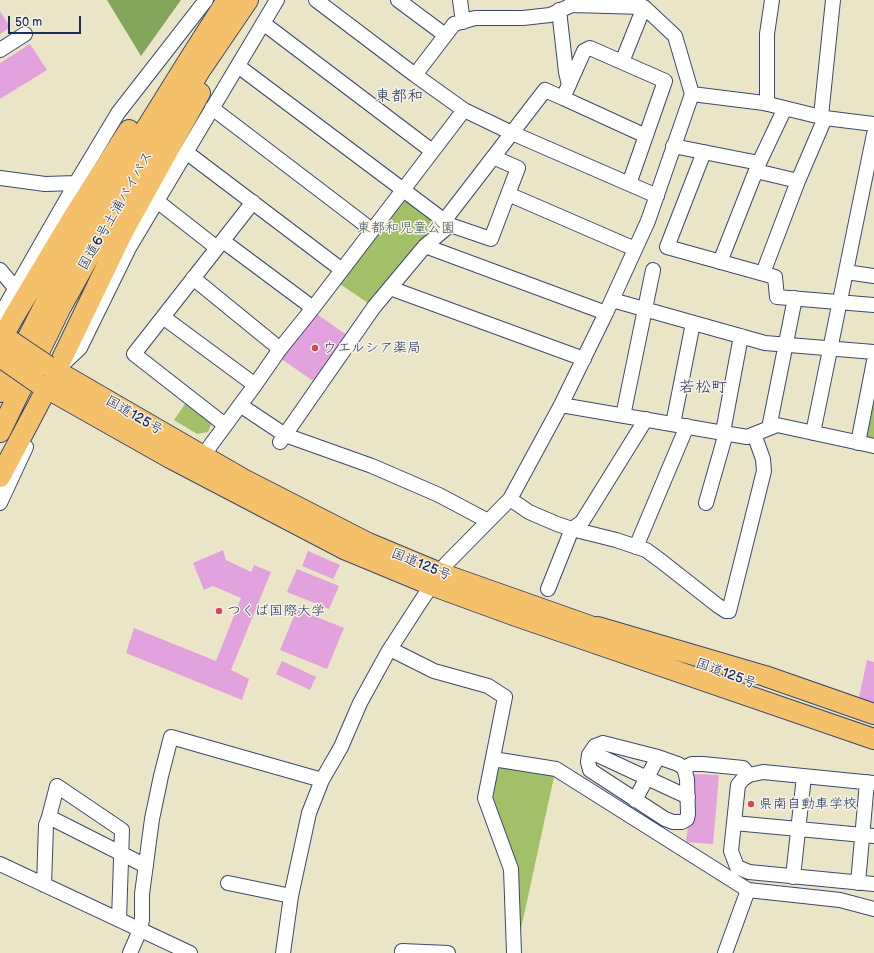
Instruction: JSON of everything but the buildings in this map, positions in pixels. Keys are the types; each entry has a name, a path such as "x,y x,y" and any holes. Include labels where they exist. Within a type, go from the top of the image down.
{"highway":[{"path":"3,345 74,216 150,97 202,25 226,0"},
{"name":"国道6号土浦バイパス","path":"0,392 47,300 107,191 226,0"},
{"name":"国道6号土浦バイパス","path":"0,432 60,310 122,197 194,80 248,0"},
{"path":"0,477 43,386 123,232 209,75 223,36"},
{"name":"国道125号","path":"3,345 52,369 200,464"},
{"name":"国道125号","path":"3,345 43,386 200,464 243,479 436,579 516,616 568,625 874,726"},
{"path":"568,625 765,676 874,714"},
{"path":"568,625 753,710 874,750"},
{"name":"国道125号","path":"568,625 874,739"}],"street":[{"path":"3,345 2,312 76,183 118,113 205,0"},
{"path":"52,369 80,348 129,248 277,0"},
{"path":"316,0 464,110 512,133 656,196"},
{"path":"398,0 445,35"},
{"path":"460,0 463,22"},
{"path":"767,104 767,34 772,0"},
{"path":"763,273 823,117 833,0"},
{"path":"283,953 291,896 309,813 322,780 341,747 360,703 390,649 446,564 510,499 561,405 648,221 692,94 676,36 644,7 572,2 550,15 523,18 475,18 454,24 415,75"},
{"path":"622,62 644,7"},
{"path":"559,10 566,72 569,85"},
{"path":"263,23 432,151"},
{"path":"0,50 25,34"},
{"path":"563,98 584,51 590,48 665,81 629,184"},
{"path":"238,66 447,223 491,239 518,168 493,157"},
{"path":"283,438 336,360 390,288 425,246 447,223 493,157 545,90 646,136"},
{"path":"692,94 767,104 823,117 874,124"},
{"path":"212,108 372,230"},
{"path":"720,262 757,167 785,108"},
{"path":"200,464 210,446 280,349 464,110"},
{"path":"813,433 846,272 869,190 874,134"},
{"path":"673,146 704,152 757,167 798,181"},
{"path":"186,152 342,270"},
{"path":"704,152 667,247 775,277 776,297 874,305"},
{"path":"0,178 45,184 76,183"},
{"path":"508,194 635,249"},
{"path":"157,200 313,308"},
{"path":"225,425 134,354 253,202"},
{"path":"425,246 609,306 645,310 765,343 874,352"},
{"path":"0,270 16,289"},
{"path":"623,416 653,270"},
{"path":"846,272 874,276"},
{"path":"194,278 280,349"},
{"path":"390,288 584,359"},
{"path":"769,428 795,298"},
{"path":"163,317 255,385"},
{"path":"673,424 693,323"},
{"path":"706,502 724,433 741,336"},
{"path":"858,443 874,361"},
{"path":"0,503 23,454 45,414 43,386"},
{"path":"240,405 283,438 372,466 439,495 488,521"},
{"path":"561,405 747,437 778,425 874,446"},
{"path":"548,589 572,529 582,522 646,419"},
{"path":"636,546 687,426"},
{"path":"510,499 529,512 572,529 616,540 646,550 657,557 716,605 726,611 729,611 764,471 763,459 754,434"},
{"path":"390,649 434,671 488,686 505,697 485,798 511,869 514,953"},
{"path":"130,953 140,930 142,920 142,894 152,819 161,776 172,737 322,780"},
{"path":"606,743 658,757 678,764 684,768 687,779 688,814 687,819 682,822 673,822 665,819 635,800 590,770 588,762 591,752 595,746 606,743"},
{"path":"591,752 688,797"},
{"path":"635,800 658,757"},
{"path":"493,759 556,769 748,890 840,900 874,909"},
{"path":"684,768 692,764 743,768 749,775"},
{"path":"865,884 749,872 737,867 731,852 738,785 742,779 749,775 763,772 871,782 865,884 874,895"},
{"path":"793,877 804,776"},
{"path":"44,885 46,825 57,786 122,830 119,920"},
{"path":"49,817 146,866"},
{"path":"734,823 868,835"},
{"path":"0,864 190,953"},
{"path":"228,883 291,896"},
{"path":"725,953 748,890"},
{"path":"402,953 402,950 448,953"}],"green space":[{"path":"107,0 181,0 141,56"},
{"name":"東都和児童公園","path":"403,190 444,221 374,307 334,280"},
{"path":"874,376 874,444 860,441"},
{"path":"187,401 213,420 208,432 197,434 174,420"},
{"path":"495,762 555,772 516,952 514,868 489,794"}],"place":[{"name":"ウエルシア薬局","path":"315,348"},
{"name":"つくば国際大学","path":"219,611"},
{"name":"県南自動車学校","path":"751,804"}],"district":[{"name":"東都和","path":"399,97"},
{"name":"若松町","path":"703,388"}]}
